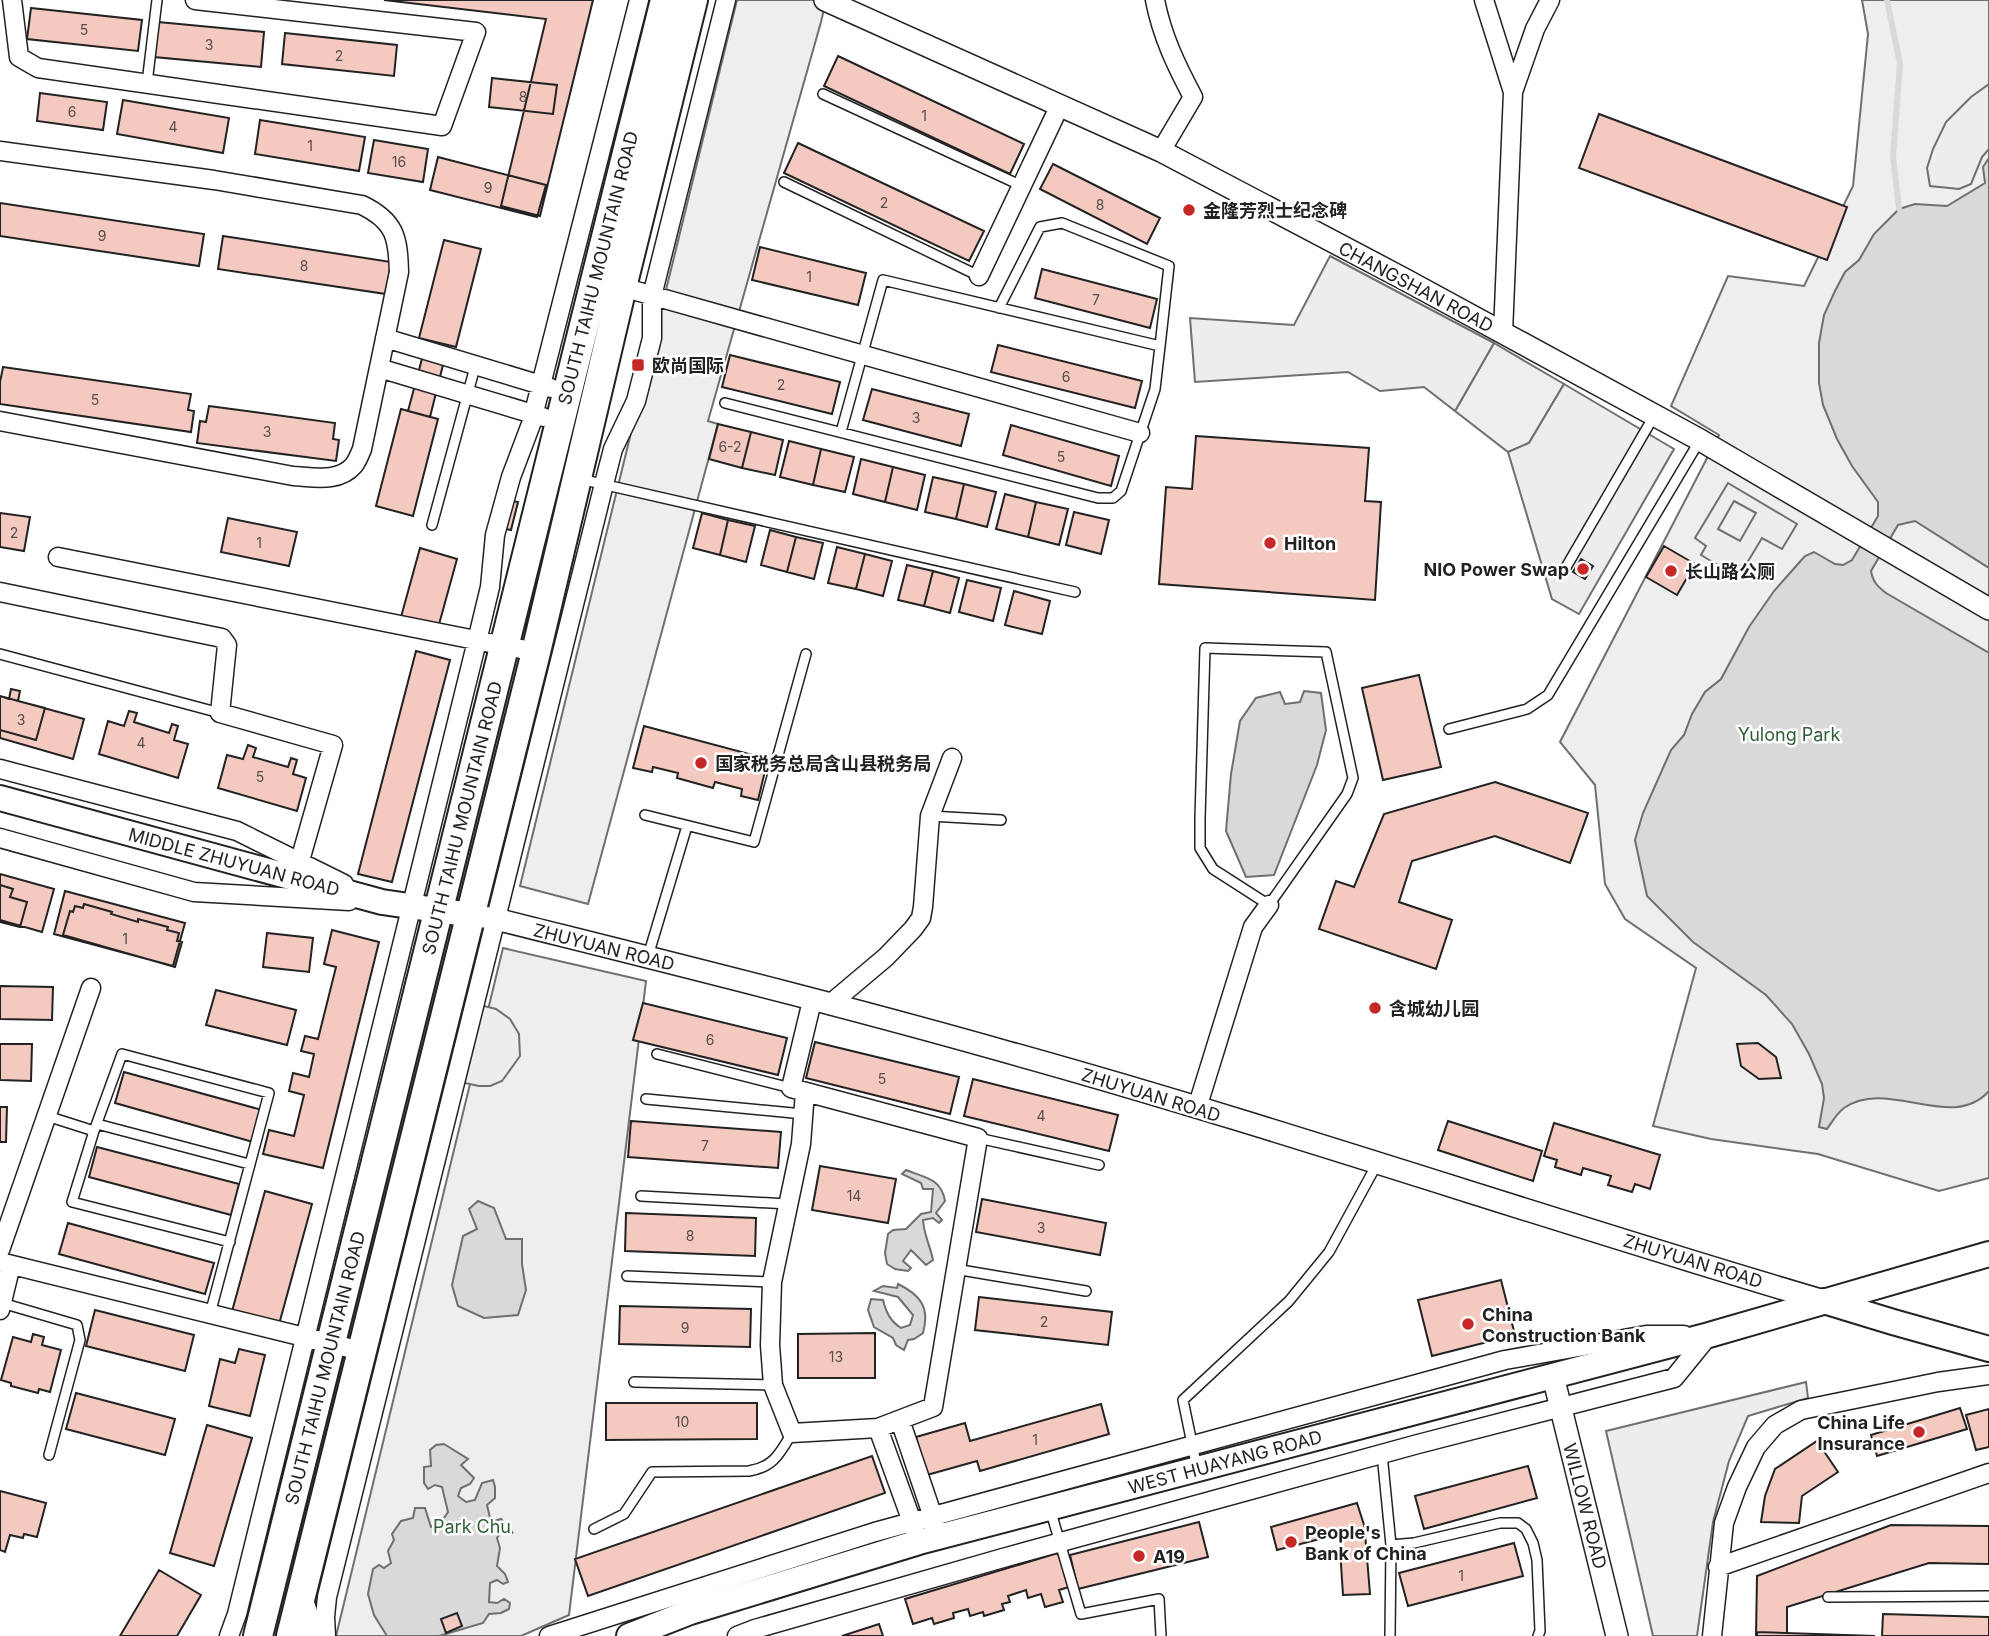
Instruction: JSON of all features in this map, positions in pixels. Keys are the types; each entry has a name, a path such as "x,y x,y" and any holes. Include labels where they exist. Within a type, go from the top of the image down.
{"main road":[{"name":"SOUTH TAIHU MOUNTAIN ROAD","path":"258,1636 318,1341 439,911 505,646 554,389 665,0"},
{"name":"SOUTH TAIHU MOUNTAIN ROAD","path":"291,1636 361,1351 484,917 536,652 591,481 622,287 693,0"},
{"name":"MIDDLE ZHUYUAN ROAD","path":"0,798 382,902 484,917"},
{"name":"WEST HUAYANG ROAD","path":"629,1636 926,1529 1050,1507 1195,1457 1553,1376 1709,1335 1989,1254"},
{"path":"1824,1301 1989,1349"},
{"path":"300,1598 313,1636"}],"street":[{"path":"12,0 19,57 38,68 442,126 476,32 282,5 195,0"},
{"path":"385,338 554,389 639,0"},
{"path":"326,1636 327,1597 484,917 591,481 613,449 636,401 652,338 652,296 726,0"},
{"name":"CHANGSHAN ROAD","path":"825,0 1161,151 1655,415 1989,609"},
{"path":"1155,0 1159,24 1172,57 1193,97 1161,151"},
{"path":"1484,0 1513,92"},
{"path":"1503,333 1513,92 1535,29 1550,0"},
{"path":"979,276 1060,105"},
{"path":"0,151 214,180 362,205 380,214 392,230 398,250 399,272 362,449 354,465 341,474 325,478 293,476 0,421"},
{"path":"622,287 1140,433"},
{"path":"229,1636 318,1341 411,907 490,587 495,535 511,477 547,418 379,368"},
{"path":"58,557 536,652"},
{"path":"0,593 222,638 227,645 220,713 333,745 295,878"},
{"path":"798,1090 978,1138 933,1407 878,1428 792,1433 773,1385 770,1345 772,1282 801,1144 803,1114 798,1090 820,1003 886,957 921,918 930,816 951,758"},
{"path":"0,769 237,831 382,902"},
{"path":"0,838 194,892 382,902"},
{"path":"1198,1108 1253,927 1269,905"},
{"name":"ZHUYUAN ROAD","path":"484,917 1007,1052 1378,1162 1714,1269 1824,1301"},
{"path":"0,1250 91,988"},
{"path":"1,1306 6,1264 361,1351"},
{"path":"549,1636 875,1532 926,1529 1195,1457 1505,1360 1646,1335 1709,1335"},
{"path":"737,1636 1003,1558 1382,1454 1674,1378 1709,1335"},
{"path":"1712,1636 1724,1523 1756,1447 1775,1425 1801,1410 1938,1382 1989,1375"},
{"name":"WILLOW ROAD","path":"1553,1376 1617,1636"},
{"path":"900,1420 926,1529"},
{"path":"878,1428 926,1529"},
{"path":"1718,1567 1989,1472"}],"lane":[{"path":"147,83 158,0"},
{"path":"823,94 1022,186"},
{"path":"784,182 979,276"},
{"path":"725,403 1098,498 1113,498 1121,491 1155,389 1169,267 1062,223 1040,228 999,308"},
{"path":"841,432 883,280 1160,346"},
{"path":"432,525 475,367"},
{"path":"1565,569 1655,415"},
{"path":"1449,729 1527,709 1548,695 1700,440"},
{"path":"591,481 1075,592"},
{"path":"1205,648 1326,652 1353,778 1347,794 1269,905 1213,869 1200,848 1205,648"},
{"path":"0,654 220,713"},
{"path":"645,815 754,842 806,654"},
{"path":"930,816 1001,820"},
{"path":"648,958 687,826"},
{"path":"210,1314 230,1241 249,1164 269,1093 122,1054 72,1202 230,1241"},
{"path":"657,1054 798,1090"},
{"path":"646,1099 803,1114"},
{"path":"47,1115 249,1164"},
{"path":"978,1138 1099,1166"},
{"path":"1195,1457 1183,1400 1289,1301 1329,1252 1378,1162"},
{"path":"641,1196 788,1204"},
{"path":"955,1269 1086,1290"},
{"path":"626,1276 772,1282"},
{"path":"1,1306 77,1325 80,1340 49,1455"},
{"path":"634,1382 773,1385"},
{"path":"594,1529 624,1514 652,1472 763,1469 780,1453 792,1433"},
{"path":"1382,1454 1391,1545 1390,1636"},
{"path":"1050,1507 1081,1614 1159,1599 1161,1636"},
{"path":"1391,1545 1414,1543 1500,1522 1518,1524 1526,1529 1530,1536 1537,1560 1538,1636"},
{"path":"1828,1597 1989,1596"}],"green space":[{"path":"737,0 826,0 708,421 718,424 588,904 520,886"},
{"name":"Yulong Park","path":"1862,0 1989,0 1989,1178 1939,1191 1818,1154 1711,1139 1653,1126 1696,968 1625,919 1605,884 1595,785 1560,742 1719,435 1671,406 1728,276 1804,286 1853,186 1868,34"},
{"path":"1494,343 1564,384 1529,443 1508,452 1455,411"},
{"name":"Park Chu","path":"503,948 646,981 569,1615 521,1636 336,1636"}],"shaded area":[{"path":"1989,84 1989,149 1982,157 1971,184 1959,189 1930,186 1927,168 1946,122 1971,97"},
{"path":"1989,158 1989,568 1915,521 1898,525 1871,571 1876,583 1886,593 1989,653 1989,1091 1974,1103 1957,1107 1938,1107 1880,1098 1861,1100 1841,1110 1827,1129 1819,1127 1824,1098 1822,1084 1792,1024 1766,995 1693,942 1647,896 1635,840 1643,813 1671,750 1684,735 1705,692 1721,679 1749,627 1774,591 1805,556 1814,552 1835,564 1843,565 1852,560 1878,516 1878,502 1852,466 1823,405 1819,383 1819,343 1824,315 1835,291 1845,272 1859,260 1874,234 1899,209 1915,204 1947,206 1985,183 1983,167"},
{"path":"1330,256 1494,343 1455,411 1424,387 1380,391 1348,372 1195,382 1190,318 1294,325"},
{"path":"1564,384 1674,449 1579,614 1552,599 1508,452 1529,443"},
{"path":"1728,483 1797,524 1782,549 1762,538 1744,568 1732,561 1726,570 1701,555 1706,546 1695,538","holes":["1734,501 1756,513 1740,541 1718,529"]},
{"path":"1304,691 1321,693 1326,730 1317,765 1274,875 1246,877 1226,831 1231,774 1240,721 1256,698 1280,692 1285,704 1300,702"},
{"path":"480,1005 496,1009 510,1019 519,1034 520,1056 502,1081 490,1086 460,1082"},
{"path":"906,1170 936,1183 945,1201 936,1213 942,1220 939,1223 933,1218 923,1220 933,1260 926,1265 911,1250 903,1261 911,1268 908,1271 895,1269 887,1264 885,1253 888,1234 893,1230 906,1229 921,1214 931,1212 933,1189 923,1189 921,1183 902,1174"},
{"path":"478,1201 494,1208 506,1239 522,1239 526,1290 518,1315 484,1318 458,1306 452,1285 463,1236 477,1229 469,1209"},
{"path":"898,1284 918,1298 925,1316 923,1333 908,1340 904,1350 896,1345 893,1338 874,1327 868,1310 871,1299 883,1300 894,1322 901,1328 910,1325 913,1315 898,1297 874,1291 883,1286 897,1288"},
{"path":"1806,1382 1808,1398 1748,1416 1729,1461 1713,1522 1697,1636 1653,1636 1606,1431"},
{"path":"444,1444 468,1459 461,1465 474,1478 470,1484 461,1488 458,1496 466,1502 475,1500 482,1483 493,1480 495,1498 487,1505 491,1522 501,1519 513,1533 503,1529 497,1538 500,1548 497,1566 508,1582 503,1584 497,1580 490,1583 489,1602 497,1603 504,1599 510,1603 509,1609 489,1614 483,1623 439,1636 387,1636 374,1615 368,1594 373,1569 379,1565 384,1568 391,1563 388,1551 394,1540 392,1534 401,1521 413,1518 415,1508 425,1508 431,1527 440,1524 448,1512 442,1487 435,1485 428,1489 424,1483 424,1467 431,1466 430,1450 436,1445"}],"building":[{"path":"384,0 593,0 540,216 501,206 546,19"},
{"path":"31,8 142,20 138,51 27,39"},
{"path":"158,22 264,32 261,67 154,57"},
{"path":"285,33 397,45 394,76 282,64"},
{"path":"838,56 1024,144 1010,174 824,86"},
{"path":"492,78 557,85 553,114 489,107"},
{"path":"40,93 107,102 103,130 37,121"},
{"path":"123,100 229,118 223,153 117,134"},
{"path":"1599,114 1847,207 1827,260 1579,168"},
{"path":"260,120 365,137 359,171 255,154"},
{"path":"374,140 428,149 423,182 368,173"},
{"path":"798,143 984,231 969,261 784,173"},
{"path":"438,157 546,185 537,217 430,190"},
{"path":"1053,164 1160,218 1147,244 1040,189"},
{"path":"0,203 204,234 199,266 0,236"},
{"path":"223,236 391,262 386,294 218,269"},
{"path":"444,240 481,249 456,347 419,338"},
{"path":"760,247 866,273 858,305 752,280"},
{"path":"1042,269 1157,299 1150,328 1035,298"},
{"path":"427,340 448,345 430,417 408,411"},
{"path":"998,345 1142,381 1135,408 991,372"},
{"path":"730,355 840,382 832,414 722,387"},
{"path":"3,367 191,394 188,410 194,411 191,432 0,404"},
{"path":"872,389 969,414 961,446 863,420"},
{"path":"209,406 335,423 333,439 339,440 336,461 197,443 200,421 206,422"},
{"path":"401,409 438,419 413,516 376,506"},
{"path":"718,424 751,432 742,468 709,459"},
{"path":"1011,425 1119,456 1111,486 1003,455"},
{"path":"751,432 783,440 775,475 742,468"},
{"name":"Hilton","path":"1196,436 1369,448 1365,501 1381,502 1375,600 1159,584 1166,487 1192,489"},
{"path":"789,441 821,449 813,485 780,477"},
{"path":"821,449 854,457 845,492 813,485"},
{"path":"861,459 893,467 885,502 853,494"},
{"path":"893,467 925,475 917,510 885,502"},
{"path":"933,477 964,484 956,519 925,512"},
{"path":"964,484 996,492 987,527 956,519"},
{"path":"1005,494 1036,502 1028,537 996,529"},
{"path":"512,501 518,502 511,530 505,529"},
{"path":"1036,502 1068,509 1059,545 1028,537"},
{"path":"1074,512 1109,520 1101,554 1066,545"},
{"path":"0,513 30,517 24,551 0,547"},
{"path":"702,513 728,520 720,555 693,548"},
{"path":"228,518 297,532 289,566 221,552"},
{"path":"728,520 755,526 746,562 720,555"},
{"path":"770,530 796,537 787,572 761,565"},
{"path":"796,537 823,543 814,579 787,572"},
{"name":"长山路公厕","path":"1664,546 1695,564 1677,595 1646,577"},
{"path":"837,547 865,554 856,589 828,583"},
{"path":"420,548 457,559 438,628 401,617"},
{"path":"865,554 892,561 883,596 856,589"},
{"name":"NIO Power Swap","path":"1581,559 1593,566 1585,579 1573,572"},
{"path":"907,565 933,571 924,606 898,600"},
{"path":"933,571 959,578 950,613 924,606"},
{"path":"967,580 1001,588 993,621 959,612"},
{"path":"1014,591 1050,601 1042,634 1005,625"},
{"path":"416,651 450,660 392,882 358,874"},
{"path":"1419,675 1441,767 1383,780 1362,688"},
{"path":"11,689 20,691 18,701 45,708 36,740 0,730 0,696 9,699"},
{"path":"0,696 84,719 73,759 0,738"},
{"path":"129,711 137,713 134,722 169,733 172,724 178,726 174,740 188,744 178,778 99,754 108,721 124,726"},
{"name":"国家税务总局含山县税务局","path":"644,726 768,759 758,800 741,796 742,789 715,782 713,788 677,778 678,773 653,767 652,772 633,768"},
{"path":"248,745 256,748 253,757 288,767 291,758 297,760 293,774 306,778 297,811 218,788 227,755 243,759"},
{"path":"1495,782 1588,813 1570,863 1495,836 1412,861 1399,902 1452,920 1436,969 1319,929 1336,881 1354,887 1384,814"},
{"path":"0,874 54,889 42,932 0,920"},
{"path":"0,885 13,889 10,897 27,902 20,927 0,922"},
{"path":"65,891 185,923 173,966 54,934"},
{"path":"84,904 138,922 138,919 168,927 167,930 179,933 177,941 182,942 175,967 63,935 70,911 73,912 75,906 83,908"},
{"path":"332,930 379,942 323,1168 263,1154 269,1130 294,1136 304,1095 289,1091 293,1073 309,1077 314,1054 301,1051 305,1036 318,1039 336,967 324,964"},
{"path":"267,933 313,938 309,972 263,967"},
{"path":"0,986 53,987 52,1020 0,1019"},
{"path":"216,990 296,1010 287,1045 206,1025"},
{"path":"643,1003 787,1038 778,1075 633,1040"},
{"path":"815,1042 959,1077 950,1114 806,1078"},
{"path":"1758,1043 1776,1057 1781,1078 1759,1079 1741,1066 1737,1044"},
{"path":"0,1044 32,1044 31,1081 0,1080"},
{"path":"124,1072 262,1110 253,1142 115,1103"},
{"path":"973,1079 1118,1115 1109,1151 964,1116"},
{"path":"0,1107 7,1107 6,1142 0,1142"},
{"path":"631,1121 781,1132 778,1168 628,1157"},
{"path":"1448,1121 1542,1151 1533,1181 1438,1150"},
{"path":"1554,1123 1660,1155 1650,1189 1635,1184 1632,1192 1608,1185 1611,1176 1583,1168 1581,1175 1555,1167 1557,1160 1544,1156"},
{"path":"97,1147 239,1184 231,1215 89,1177"},
{"path":"820,1166 896,1179 888,1223 812,1210"},
{"path":"265,1191 312,1204 278,1328 231,1315"},
{"path":"982,1199 1106,1223 1100,1255 976,1232"},
{"path":"626,1213 756,1218 755,1256 625,1251"},
{"path":"68,1223 214,1263 205,1294 59,1254"},
{"name":"China Construction Bank","path":"1501,1280 1515,1335 1432,1356 1418,1300"},
{"path":"979,1297 1112,1312 1108,1345 975,1330"},
{"path":"620,1306 751,1309 750,1347 619,1344"},
{"path":"95,1310 194,1335 185,1371 86,1346"},
{"path":"875,1333 875,1378 798,1378 798,1334"},
{"path":"33,1334 44,1337 42,1345 61,1350 50,1392 39,1389 38,1393 11,1386 11,1383 1,1380 13,1337 31,1342"},
{"path":"239,1349 265,1355 250,1416 209,1406 220,1359 235,1363"},
{"path":"76,1393 175,1419 165,1455 66,1429"},
{"path":"606,1403 757,1403 757,1439 606,1440"},
{"path":"1101,1404 1109,1434 980,1471 977,1461 927,1475 916,1437 965,1423 970,1441"},
{"name":"China Life Insurance","path":"1960,1408 1967,1429 1877,1456 1871,1435"},
{"path":"1989,1409 1989,1447 1976,1450 1966,1415"},
{"path":"207,1425 252,1438 214,1566 170,1553"},
{"path":"1817,1441 1838,1472 1802,1496 1799,1523 1761,1522 1765,1496 1775,1469"},
{"path":"872,1456 885,1493 588,1596 575,1559"},
{"path":"1528,1466 1537,1498 1424,1529 1415,1496"},
{"path":"0,1491 46,1503 37,1537 10,1535 5,1552 0,1550"},
{"name":"People's Bank of China","path":"1357,1503 1365,1528 1345,1533 1365,1533 1370,1594 1343,1595 1339,1534 1277,1550 1271,1527"},
{"name":"A19","path":"1199,1522 1208,1557 1078,1589 1070,1555"},
{"path":"1891,1525 1989,1526 1989,1564 1929,1563 1787,1607 1787,1636 1756,1636 1757,1576"},
{"path":"1514,1543 1523,1576 1408,1606 1399,1573"},
{"path":"1058,1553 1069,1587 1059,1590 1063,1602 1045,1607 1041,1594 1028,1598 1026,1590 1008,1596 1010,1602 1002,1604 1004,1610 984,1616 983,1612 970,1616 968,1609 953,1613 954,1618 934,1624 932,1618 913,1624 905,1599"},
{"path":"159,1570 201,1595 177,1636 120,1636"},
{"path":"457,1613 462,1626 446,1633 441,1619"},
{"path":"1883,1614 1989,1617 1989,1636 1882,1636"},
{"path":"879,1624 883,1636 842,1636"},
{"path":"1757,1632 1875,1636 1757,1636"}],"waterway":[{"path":"1887,0 1900,64 1893,156 1899,209"}],"place":[{"name":"金隆芳烈士纪念碑","path":"1189,210"},
{"name":"欧尚国际","path":"638,365"},
{"name":"Hilton","path":"1270,543"},
{"name":"NIO Power Swap","path":"1583,569"},
{"name":"长山路公厕","path":"1671,571"},
{"name":"国家税务总局含山县税务局","path":"701,763"},
{"name":"含城幼儿园","path":"1375,1008"},
{"name":"China Construction Bank","path":"1468,1324"},
{"name":"China Life Insurance","path":"1919,1432"},
{"name":"People's Bank of China","path":"1291,1542"},
{"name":"A19","path":"1139,1556"}]}
